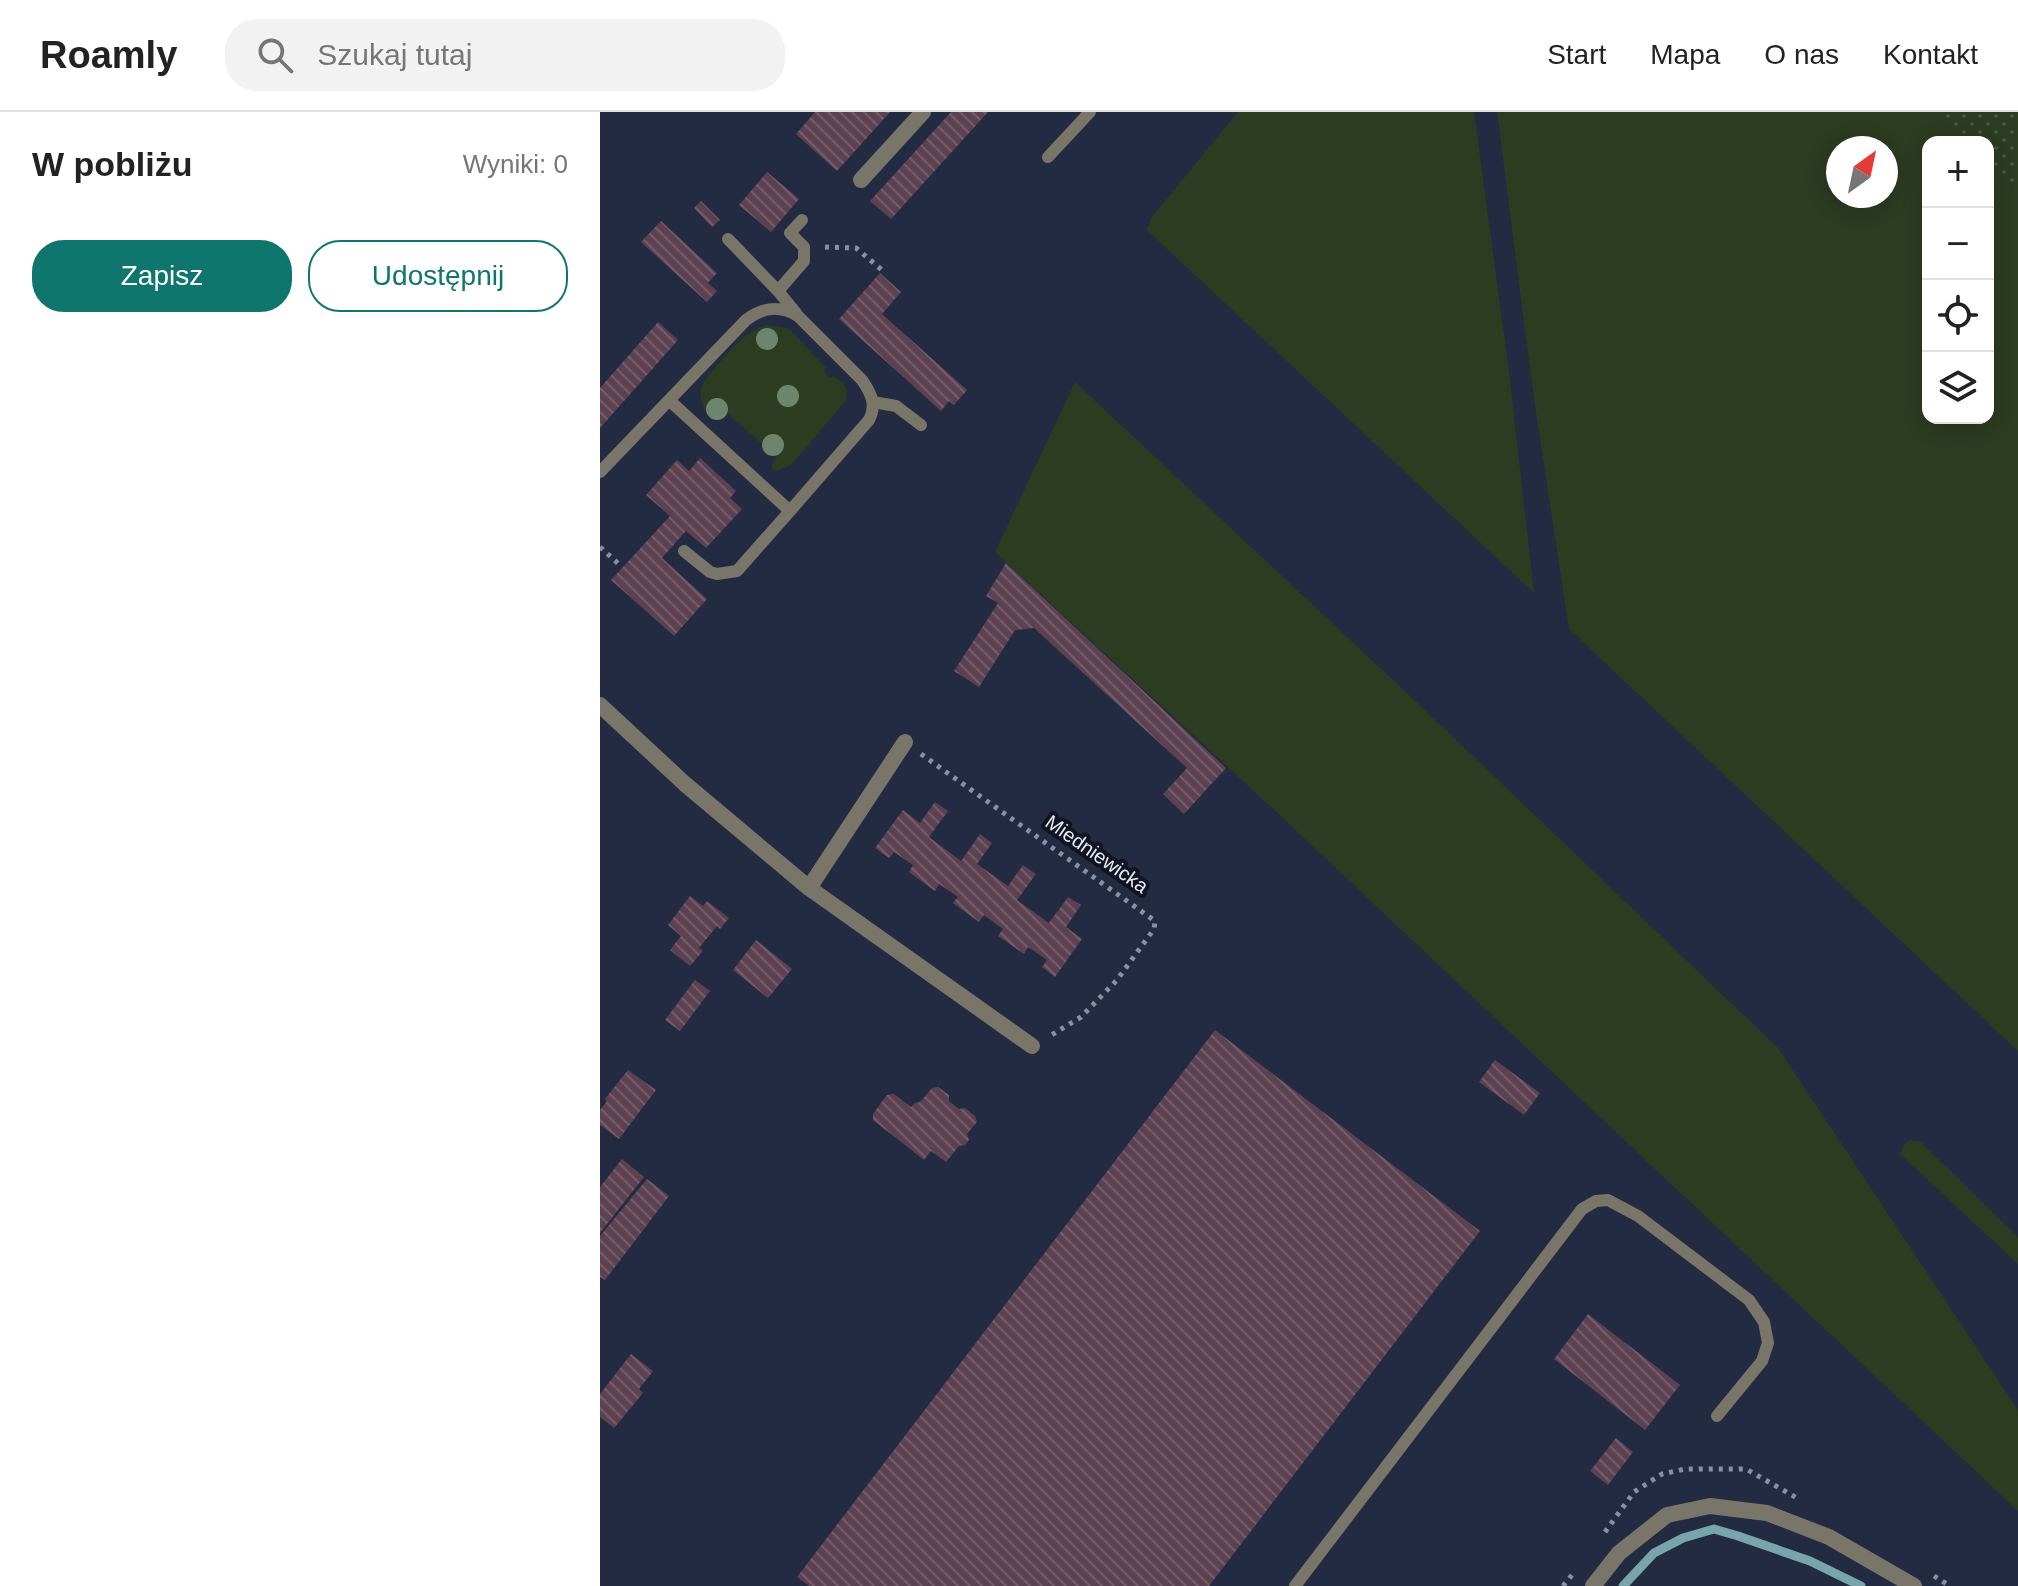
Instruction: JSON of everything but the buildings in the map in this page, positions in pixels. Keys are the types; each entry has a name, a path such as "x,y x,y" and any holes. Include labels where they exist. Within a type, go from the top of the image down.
{"street":[{"path":"861,180 923,112"},
{"path":"600,705 685,784 809,888 1032,1046"},
{"path":"809,888 905,742"},
{"path":"1593,1586 1619,1553 1667,1515 1710,1506 1767,1513 1817,1532 1914,1586"}],"lane":[{"path":"1048,157 1090,112"},
{"path":"778,291 805,258 804,247 790,233 802,220"},
{"path":"684,551 710,572 737,571 872,413 873,402 862,380 728,239"},
{"path":"600,472 752,316 770,308 798,316"},
{"path":"670,401 790,511"},
{"path":"873,402 896,406 921,425"},
{"path":"1295,1586 1582,1209 1596,1201 1608,1200 1638,1216 1749,1300 1764,1322 1768,1343 1762,1361 1717,1416"}],"path":[{"path":"804,247 856,248 882,270"},
{"path":"600,547 622,567"},
{"name":"Miedniewicka","path":"905,742 1155,921 1154,929 1117,980 1081,1017 1032,1046"},
{"path":"1600,1539 1634,1492 1662,1474 1685,1469 1717,1469"},
{"path":"1563,1586 1572,1574"}],"green space":[{"path":"1238,112 1474,112 1509,372 1534,593 1147,230 1151,218"},
{"path":"1497,112 1930,112 1956,136 1922,136 1922,424 1994,424 1994,173 2018,195 2018,1051 1569,629 1534,399"},
{"path":"1930,112 2018,112 2018,195 1994,173 1994,136 1956,136"},
{"path":"766,325 788,328 826,367 824,372 829,377 835,376 847,392 846,400 792,464 777,471 772,469 772,464 777,457 725,411 713,420 703,407 701,397 704,381 724,357 748,334"},
{"path":"1075,382 1427,712 1778,1048 2018,1410 2018,1511 1270,806 995,552"},
{"path":"1910,1140 1920,1141 2018,1237 2018,1264 1900,1154"}],"waterway":[{"path":"1623,1586 1654,1553 1683,1538 1714,1529 1810,1561 1861,1586"}]}
